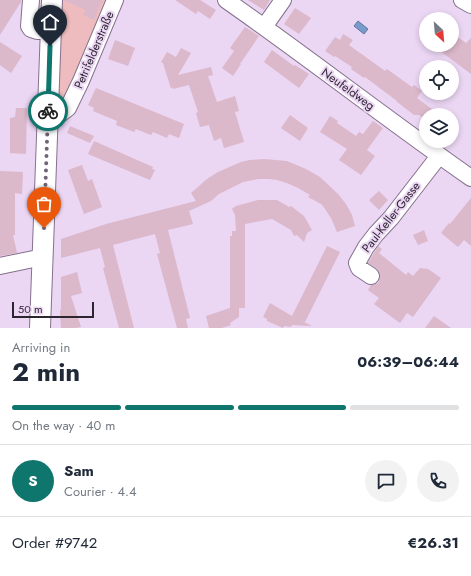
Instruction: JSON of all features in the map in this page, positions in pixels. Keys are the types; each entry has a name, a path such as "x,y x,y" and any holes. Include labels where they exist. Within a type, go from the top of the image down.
{"main road":[{"path":"40,328 52,0"}],"street":[{"path":"30,0 29,26 31,29 37,31 50,31"},
{"name":"Petrifelderstraße","path":"48,123 68,108 87,68 115,0"},
{"name":"Neufeldweg","path":"226,0 471,178"},
{"path":"264,27 283,0"},
{"path":"462,0 471,5"},
{"name":"Paul-Keller-Gasse","path":"371,276 359,268 357,263 366,247 391,218 439,156"},
{"path":"0,266 43,258"}],"shaded area":[{"path":"60,0 110,0 69,103 58,100"}],"water":[{"path":"358,21 368,29 364,34 354,26"}],"building":[{"path":"0,0 21,0 21,2 0,35"},
{"path":"63,0 102,0 94,20 83,15 86,10"},
{"path":"175,0 200,0 216,10 210,19 198,11 196,14"},
{"path":"248,0 270,0 264,10"},
{"path":"295,8 311,18 299,34 284,24"},
{"path":"245,27 259,36 233,76 222,68 234,51 230,48"},
{"path":"343,34 353,40 349,45 385,71 387,69 412,87 414,85 419,89 419,95 417,98 431,108 419,108 419,115 414,115 365,77 364,78 351,69 352,67 325,51 335,37 340,40"},
{"path":"459,38 466,43 471,38 471,74 459,65 459,60 452,60 441,52 459,52"},
{"path":"115,40 135,48 128,66 108,59"},
{"path":"0,42 22,56 11,73 0,65"},
{"path":"181,48 191,53 178,75 211,67 213,75 208,76 217,102 235,96 239,111 235,112 244,142 224,148 221,138 214,141 209,125 200,127 196,113 198,112 189,85 173,89 172,87 171,89 163,63 161,62 167,52 176,57"},
{"path":"272,50 294,66 295,65 309,74 299,88 264,62"},
{"path":"96,88 184,124 179,138 169,134 167,138 153,132 151,135 136,129 134,132 116,125 117,121 93,111 94,108 88,105"},
{"path":"16,108 27,108 26,154 10,153 10,118 15,117"},
{"path":"290,115 308,128 300,141 281,128"},
{"path":"330,116 338,121 337,123 356,136 359,132 363,134 373,121 383,128 367,150 375,156 361,175 339,160 347,149 320,132"},
{"path":"70,126 94,136 90,143 67,133"},
{"path":"94,141 153,167 152,169 155,170 150,180 88,154"},
{"path":"264,159 287,161 320,177 346,204 352,215 355,226 337,232 331,218 323,206 308,197 310,195 287,183 269,179 258,179 243,182 219,194 211,201 189,211 193,224 168,230 190,318 186,319 188,328 177,328 157,254 160,253 155,234 113,245 134,328 119,328 103,268 105,267 100,248 61,258 61,239 106,224 196,201 191,193 207,179 218,172 241,162"},
{"path":"82,165 88,181 92,179 102,207 84,214 68,170"},
{"path":"0,171 23,172 22,194 15,193 15,235 13,235 17,253 0,256"},
{"path":"379,191 388,200 379,210 369,200"},
{"path":"471,198 471,246 464,240 458,247 441,233"},
{"path":"258,200 277,200 289,207 291,206 304,216 312,230 307,233 304,242 297,235 294,236 291,230 272,219 245,224 245,308 239,308 239,317 230,323 231,325 222,328 209,328 206,316 230,308 230,236 232,236 232,231 236,231 235,215 232,209 236,206"},
{"path":"424,230 428,241 418,245 413,235"},
{"path":"327,246 340,252 305,322 300,320 312,326 292,325 291,327 284,326 283,328 267,321 267,319 263,317 270,303 292,316"},
{"path":"378,246 382,249 379,253 406,275 408,272 413,276 420,268 428,269 441,278 413,317 407,313 400,323 374,304 379,298 368,290 371,285 379,282 379,271 368,263"},
{"path":"77,272 82,293 71,296 81,327 61,328 61,277"},
{"path":"434,316 451,328 425,328"}],"way so far":[{"path":"44,228 48,111"}],"route":[{"path":"48,111 50,46"}]}
